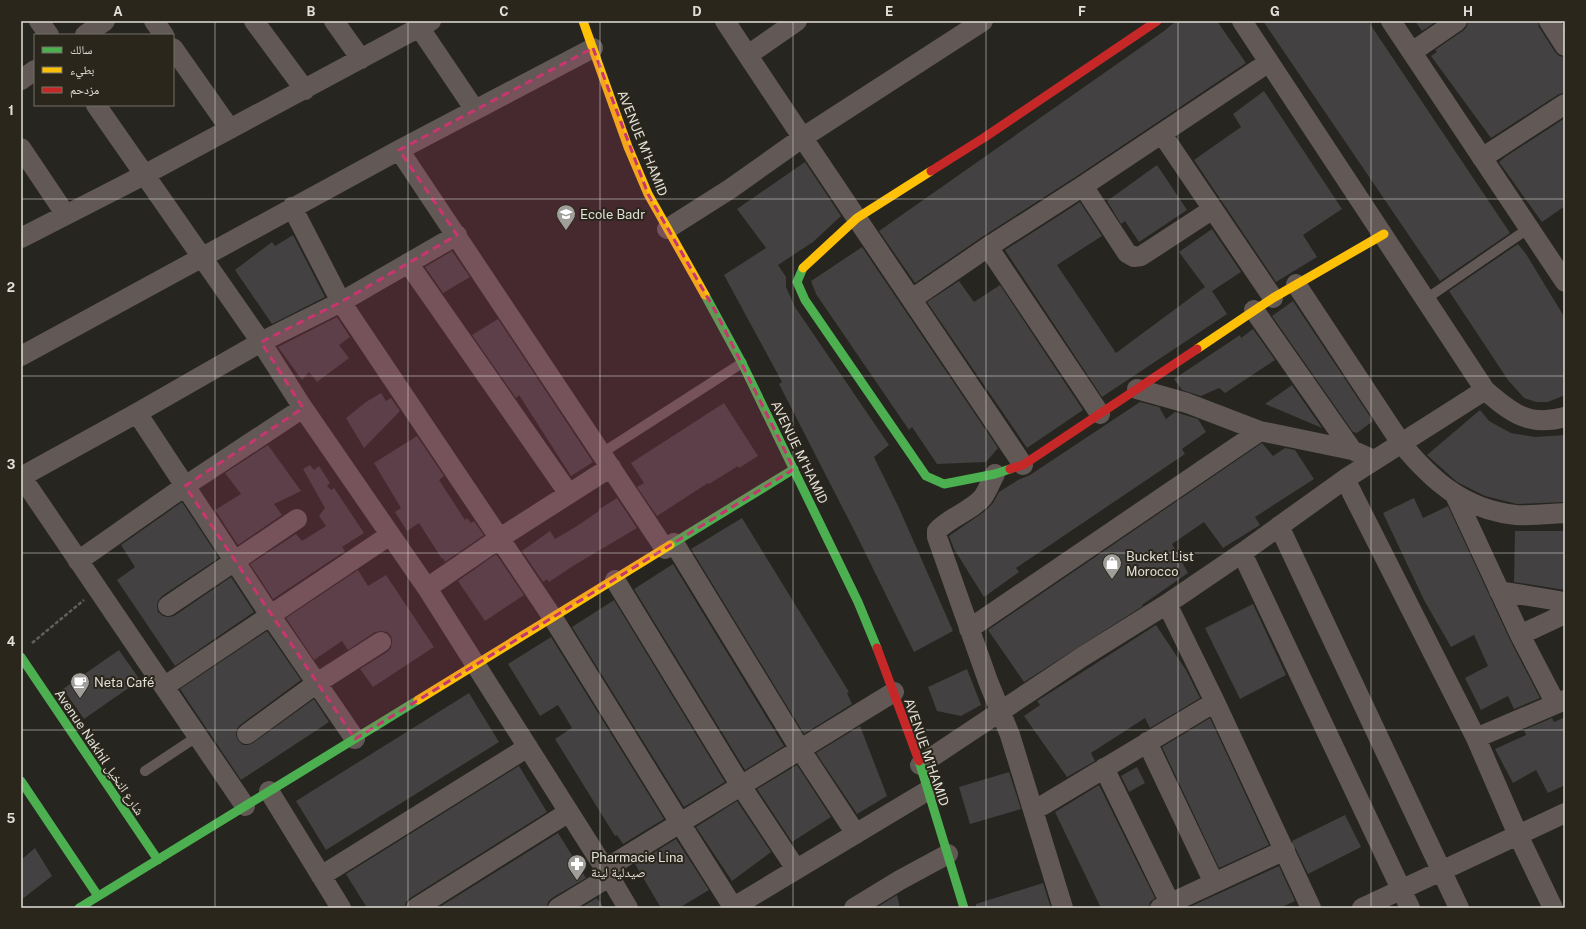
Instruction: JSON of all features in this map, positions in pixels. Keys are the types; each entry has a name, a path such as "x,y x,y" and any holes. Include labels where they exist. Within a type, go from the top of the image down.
{"street":[{"path":"39,21 48,34"},
{"path":"86,34 105,21"},
{"path":"154,21 163,34"},
{"path":"254,21 305,90"},
{"path":"334,21 361,59"},
{"name":"AVENUE M'HAMID","path":"583,21 628,147 648,194 667,229 690,266 742,363 858,602 894,692 920,765 964,908"},
{"path":"725,21 881,256 912,299 1024,465"},
{"path":"748,55 798,21"},
{"path":"667,229 730,188 802,138 983,21"},
{"path":"1157,21 985,137 857,218 801,272 797,282 805,300 926,476 944,484 994,474 1024,465 1254,310 1296,284 1384,234"},
{"path":"1242,21 1384,234 1485,390 1511,412 1522,418 1543,421 1565,417"},
{"path":"1391,21 1565,282"},
{"path":"1412,52 1457,21"},
{"path":"1548,21 1565,46"},
{"path":"21,238 305,90 425,24 476,110"},
{"path":"21,356 292,207 593,48"},
{"path":"174,49 230,129"},
{"path":"912,299 988,247 1162,134 1269,62"},
{"path":"21,80 34,71"},
{"path":"1482,158 1565,104"},
{"path":"97,106 201,258 261,342 303,408 427,588 528,746 628,908"},
{"path":"1162,134 1273,298"},
{"path":"21,148 66,215"},
{"path":"399,150 606,460 670,546 856,834"},
{"path":"1082,186 1127,253 1134,257 1141,256 1213,210"},
{"path":"292,207 341,302 553,618 732,908 755,902 796,869 928,791"},
{"path":"245,806 165,686 97,590 21,476 137,413 261,342 341,302 457,235"},
{"path":"988,247 1100,414"},
{"path":"408,263 568,494"},
{"path":"1296,284 1401,443 1436,481 1455,495 1481,507 1516,515 1565,513"},
{"path":"1254,310 1352,450"},
{"path":"1137,389 1187,402 1260,431 1352,450 1374,460"},
{"path":"920,765 1082,657 1167,604 1242,554 1345,479 1485,390"},
{"path":"78,561 185,486 303,408"},
{"path":"137,413 270,616 355,739"},
{"path":"969,629 1260,431"},
{"path":"427,588 568,494 606,460"},
{"path":"79,908 794,469"},
{"path":"994,474 983,497 942,525 937,531 937,537 969,629 1010,735 1063,908"},
{"path":"1345,479 1476,738 1518,835 1553,908"},
{"path":"1455,495 1520,635 1560,702 1476,738"},
{"path":"168,606 234,560 297,519"},
{"path":"1279,526 1459,908"},
{"path":"165,686 390,535"},
{"path":"1242,554 1410,908"},
{"path":"615,580 741,786 796,869"},
{"path":"1500,590 1565,602"},
{"path":"1167,604 1215,702 1311,908"},
{"path":"1520,635 1565,614"},
{"path":"247,734 317,683 381,642"},
{"name":"Avenue Nakhil شارع النخيل","path":"21,658 158,860"},
{"path":"558,908 680,823 894,692"},
{"path":"1034,810 1215,702"},
{"path":"1147,742 1214,883"},
{"path":"321,876 528,746"},
{"path":"1104,768 1165,905 1285,850"},
{"path":"21,781 98,896"},
{"path":"269,791 341,908"},
{"path":"416,908 569,812"},
{"path":"1362,908 1565,813"},
{"path":"854,908 900,880 948,854"}],"lane":[{"path":"1426,300 1529,228"},
{"path":"606,460 742,363"},
{"path":"145,771 198,736"}],"path":[{"path":"27,647 97,590"}],"highlighted area":[{"path":"593,48 648,194 717,314 794,469 355,739 185,486 303,408 261,342 341,302 457,235 399,150"}],"building":[{"path":"1176,21 1217,21 1246,63 1077,176 982,237 915,283 879,231 1164,31"},
{"path":"1263,21 1368,21 1510,233 1440,281"},
{"path":"1415,21 1437,21 1422,31"},
{"path":"1468,21 1538,21 1539,27 1555,52 1559,56 1565,57 1565,93 1559,94 1491,138 1431,56 1437,52 1435,50 1464,30"},
{"path":"1264,91 1342,209 1303,235 1317,257 1276,282 1194,160 1241,127 1233,114"},
{"path":"1565,118 1565,206 1542,222 1499,162"},
{"path":"805,162 841,216 813,242 778,265 786,277 786,287 795,307 889,445 874,457 899,508 953,631 914,652 855,532 779,384 782,382 724,275 766,248 737,209"},
{"path":"1157,165 1187,210 1139,242 1125,221 1121,224 1107,201"},
{"path":"1080,202 1102,236 1057,265 1116,353 1205,287 1179,252 1212,229 1241,272 1212,291 1227,314 1102,397 1005,250"},
{"path":"293,235 325,297 272,324 235,270 272,242 275,246"},
{"path":"1518,244 1526,254 1565,318 1565,395 1548,402 1536,402 1524,398 1508,380 1449,291"},
{"path":"862,247 998,448 986,462 937,464 912,427 909,430 816,294 811,281"},
{"path":"452,251 470,277 443,293 425,267"},
{"path":"959,281 974,302 1000,285 1083,410 1027,448 927,302"},
{"path":"1293,301 1373,421 1357,433 1353,432 1272,316"},
{"path":"337,317 350,337 339,345 349,358 317,382 309,372 302,380 278,347"},
{"path":"498,319 593,462 571,476 519,395 516,398 472,335"},
{"path":"1253,329 1275,360 1225,393 1219,388 1201,396 1182,390 1174,379 1240,335 1241,338"},
{"path":"1292,385 1322,428 1265,404"},
{"path":"381,393 386,401 391,398 400,411 364,448 346,418 366,402"},
{"path":"1140,402 1159,407 1166,419 1175,412 1198,419 1206,432 1182,449 1185,454 1016,568 1019,572 984,597 954,549 949,536 985,511 993,503 999,492 1018,480 1030,475"},
{"path":"724,403 758,456 739,468 738,466 709,484 708,483 657,516 637,487 644,483 631,463"},
{"path":"1480,410 1489,421 1511,433 1535,437 1565,435 1565,502 1517,504 1485,496 1457,482 1427,455"},
{"path":"417,436 444,476 439,480 465,520 467,518 471,523 474,521 484,535 445,562 419,523 407,531 395,512 401,508 374,463"},
{"path":"1262,443 1273,456 1285,448 1295,450 1314,479 1255,517 1260,525 1223,548 1204,522 1172,544 1188,573 1142,605 1143,606 1024,682 988,630"},
{"path":"268,445 301,491 274,504 282,515 238,545 215,510 241,494 225,473"},
{"path":"310,465 314,470 319,466 330,483 327,486 331,490 334,488 364,533 342,547 345,551 273,599 250,564 296,534 302,541 326,526 319,516 325,508 303,469"},
{"path":"617,498 637,528 549,582 547,579 543,582 522,551 550,531 555,539 577,526"},
{"path":"1414,498 1423,518 1448,506 1510,640 1540,698 1514,709 1508,696 1481,710 1465,678 1488,666 1474,635 1451,647 1424,600 1383,513"},
{"path":"182,502 219,558 162,596 158,601 158,612 163,616 174,616 231,577 254,612 175,666 117,580 135,567 121,545"},
{"path":"742,518 849,692 847,693 852,704 804,734 691,549"},
{"path":"1515,531 1565,531 1565,590 1514,582"},
{"path":"496,554 524,595 485,621 458,581"},
{"path":"673,564 784,746 745,770 634,589"},
{"path":"358,570 368,586 386,575 434,647 373,687 360,669 391,648 391,636 387,632 375,632 348,650 342,641 314,660 286,618"},
{"path":"614,600 725,782 684,807 572,627"},
{"path":"1253,604 1286,675 1240,699 1205,628"},
{"path":"1156,625 1186,670 1200,698 1150,728 1145,718 1091,753 1095,761 1067,777 1024,716 1040,705 1037,701"},
{"path":"267,631 301,680 240,725 237,729 236,735 238,740 243,745 253,743 314,699 329,722 241,780 180,689"},
{"path":"551,637 664,819 623,844 617,835 615,836 555,739 572,728 558,705 540,716 508,664"},
{"path":"119,650 140,680 84,719 63,689"},
{"path":"967,669 981,705 961,716 937,711 928,687"},
{"path":"469,693 499,742 326,850 296,801"},
{"path":"1565,717 1565,785 1548,793 1536,770 1513,783 1495,749 1526,735 1524,730 1552,718 1554,722"},
{"path":"1210,718 1269,845 1219,868 1162,747"},
{"path":"860,726 887,796 857,814 816,753"},
{"path":"797,765 831,817 792,842 757,789"},
{"path":"519,766 547,812 410,898 406,902 405,908 367,908 346,874"},
{"path":"1137,767 1145,783 1129,792 1121,776"},
{"path":"1009,772 1021,809 970,824 959,787"},
{"path":"1099,785 1155,898 1150,902 1149,908 1101,908 1055,812"},
{"path":"737,801 771,852 732,881 696,827"},
{"path":"1345,815 1361,847 1308,874 1292,841"},
{"path":"558,833 586,878 552,898 548,902 547,908 438,908"},
{"path":"676,839 709,890 679,908 661,908 635,864"},
{"path":"35,848 52,876 21,900 21,860"},
{"path":"1279,866 1295,901 1280,908 1187,908"},
{"path":"1043,883 1051,908 976,908 976,904"},
{"path":"897,895 900,908 876,908"},
{"path":"597,898 604,908 580,908"}],"traffic: fast":[{"path":"803,268 797,282 805,300 926,476 944,484 995,474 1010,469"},
{"path":"705,295 742,363 858,602 877,648"},
{"path":"670,545 794,469"},
{"path":"21,657 158,860"},
{"path":"79,908 418,700"},
{"path":"919,761 964,908"},
{"path":"21,781 98,896"}],"traffic: slow":[{"path":"583,21 628,147 648,194 705,295"},
{"path":"803,268 857,218 931,171"},
{"path":"1197,349 1273,298 1384,234"},
{"path":"418,700 670,545"}],"traffic: jam":[{"path":"931,171 985,137 1157,21"},
{"path":"1010,469 1023,465 1197,349"},
{"path":"877,648 919,761"}],"place":[{"name":"Ecole Badr","path":"566,231"},
{"name":"Bucket List Morocco","path":"1112,580"},
{"name":"Neta Café","path":"80,699"},
{"name":"Pharmacie Lina صيدلية لينة","path":"577,881"}]}
